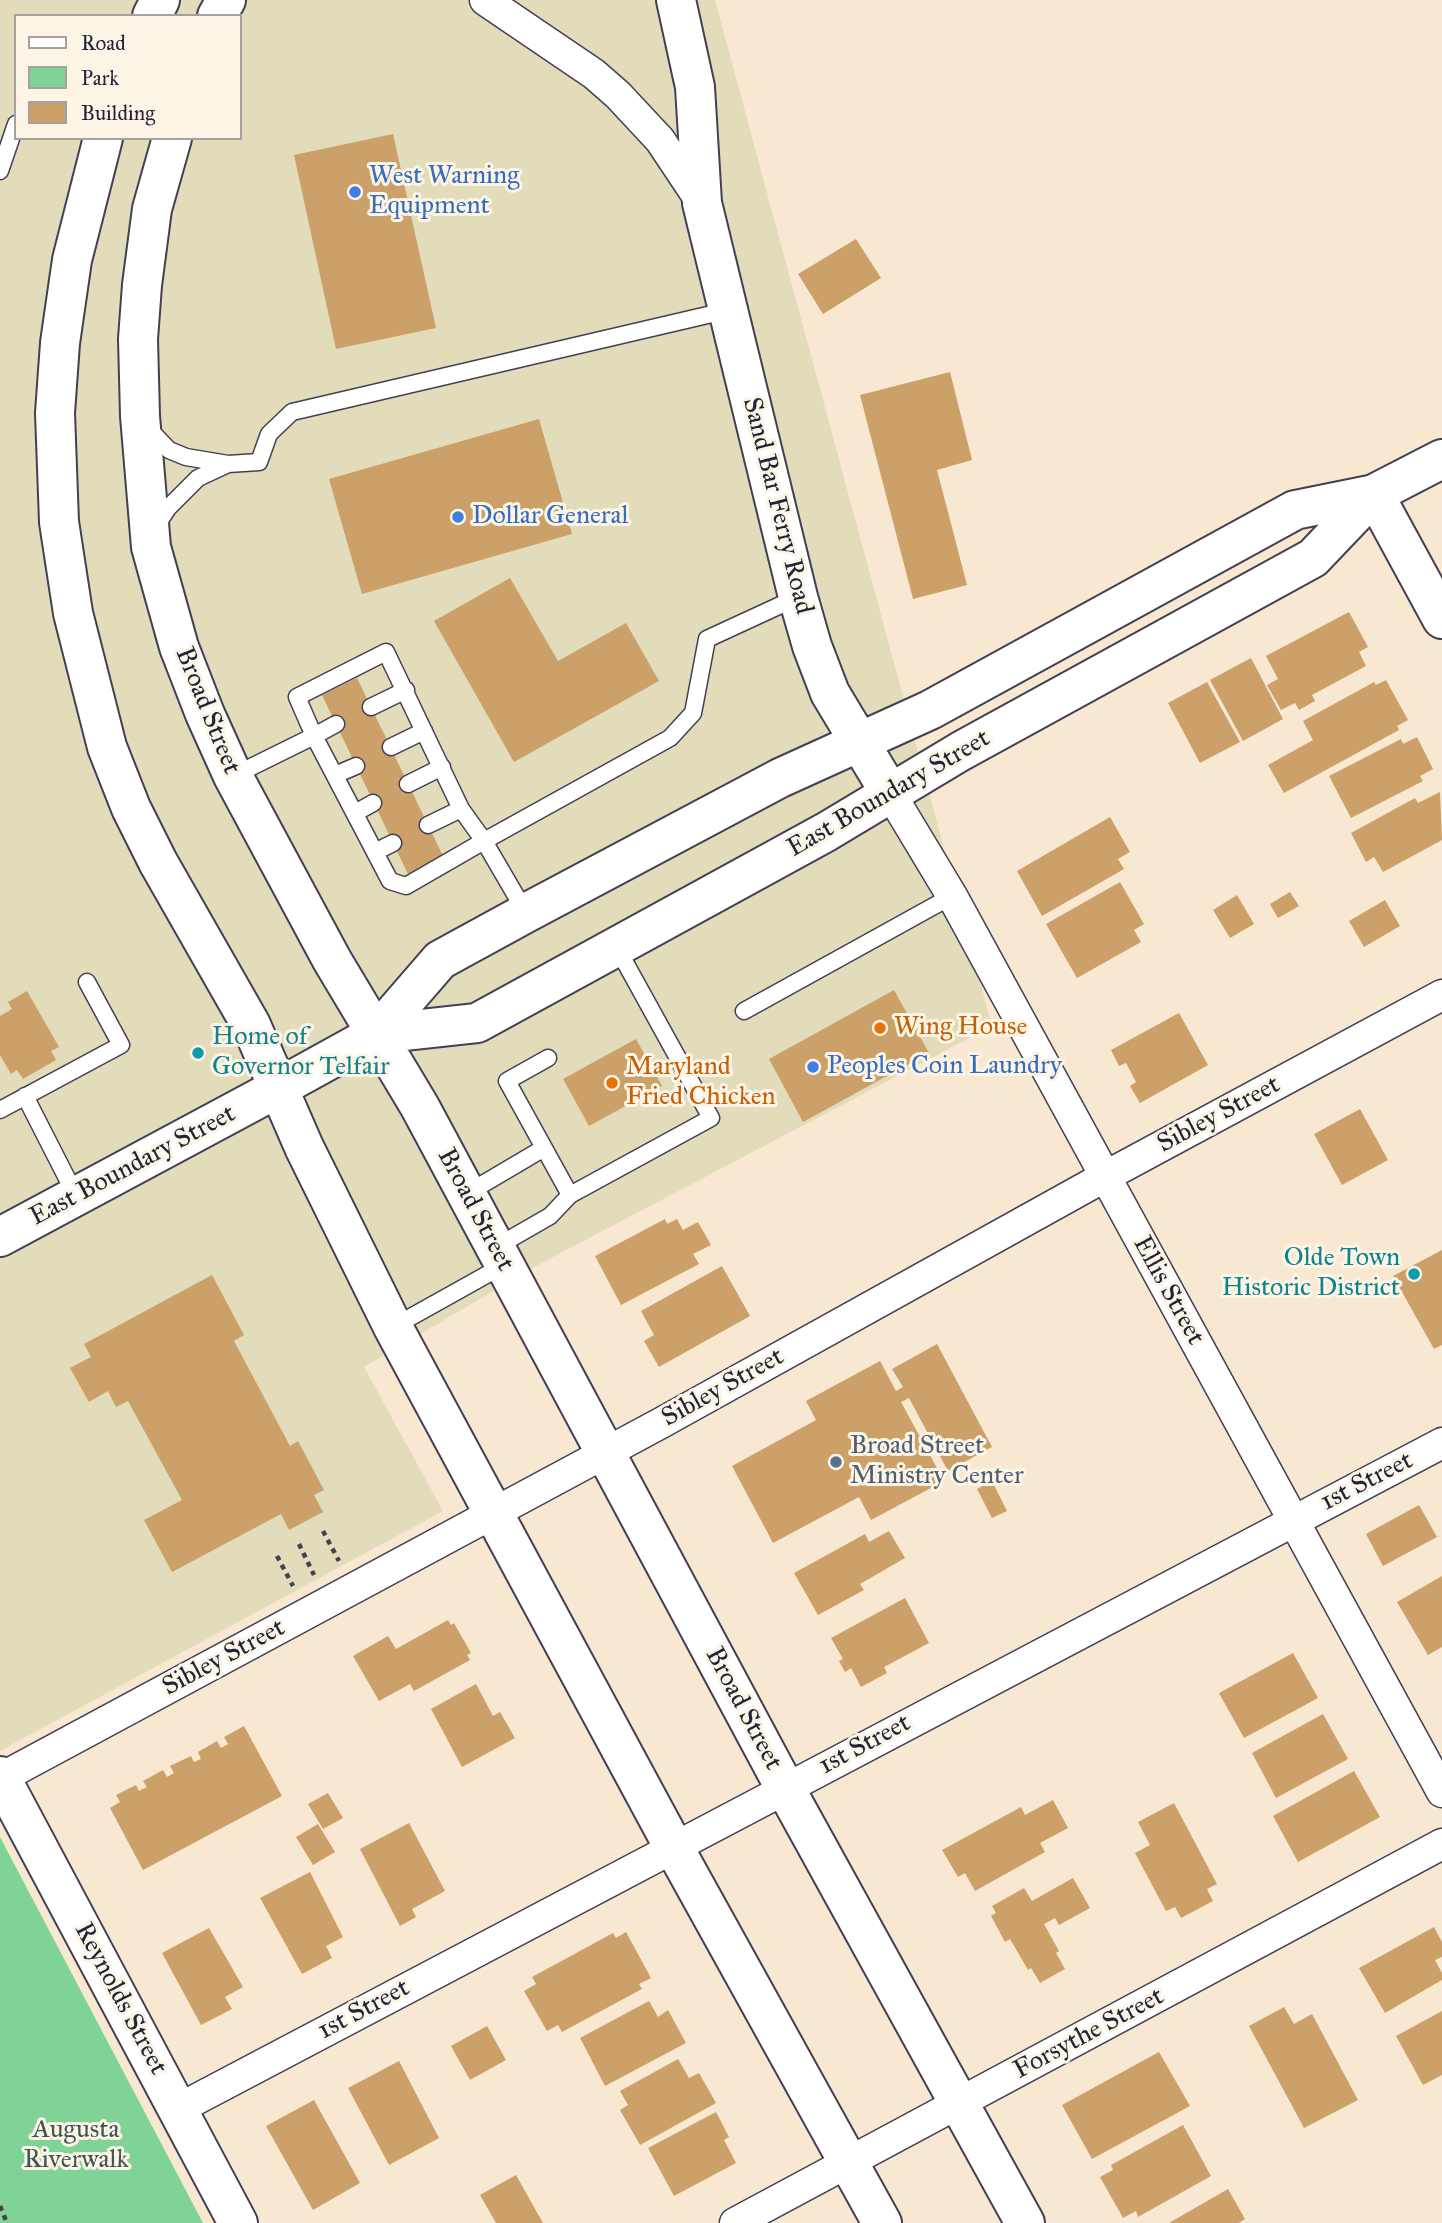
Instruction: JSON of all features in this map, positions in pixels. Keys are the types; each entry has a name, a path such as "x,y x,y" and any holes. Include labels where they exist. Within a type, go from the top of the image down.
{"main road":[{"name":"Sand Bar Ferry Road","path":"676,0 695,86 702,203 798,597 812,646 830,693 890,793"},
{"path":"102,140 72,260 60,343 55,413 60,522 73,613 107,747 131,808 251,1025 304,1147 393,1327 673,1846 882,2223"},
{"name":"Broad Street","path":"171,140 152,209 138,339 140,416 151,547 179,647 233,776 500,1256 785,1788 1025,2223"},
{"name":"East Boundary Street","path":"0,1237 376,1034 440,960 526,913 779,778 930,710 1295,510 1374,494 1442,459"},
{"path":"1374,494 1442,619"},
{"name":"East Boundary Street","path":"376,1034 477,1023 826,832 890,793 1312,558 1374,494"},
{"name":"Reynolds Street","path":"0,1777 237,2223"}],"street":[{"path":"485,0 594,74 618,96 660,140 702,203"},
{"name":"Ellis Street","path":"890,793 952,896 1442,1791"},
{"name":"Sibley Street","path":"0,1777 605,1453 1106,1176 1442,995"},
{"name":"1st Street","path":"178,2109 1442,1443"},
{"name":"Forsythe Street","path":"736,2223 1442,1844"}],"lane":[{"path":"0,171 14,130"},
{"path":"140,416 169,450 186,457 228,464 259,462 269,434 292,412 729,310"},
{"path":"151,547 157,525 183,492 198,478 228,464"},
{"path":"526,913 484,841 461,809 386,652 297,697 314,736 390,881 407,886 484,841 670,738 693,713 707,639 798,597"},
{"path":"371,707 405,690"},
{"path":"233,776 336,724"},
{"path":"391,747 424,731"},
{"path":"335,775 356,766"},
{"path":"408,784 442,767"},
{"path":"355,813 373,803"},
{"path":"428,825 461,809"},
{"path":"375,852 393,843"},
{"path":"744,1011 952,896"},
{"path":"393,1327 500,1256 550,1216 570,1195 711,1118 616,946"},
{"path":"0,1110 121,1045 87,982"},
{"path":"548,1058 507,1081 570,1195"},
{"path":"25,1096 76,1196"},
{"path":"466,1194 544,1148"}],"path":[{"path":"323,1531 341,1564"},
{"path":"299,1544 316,1577"},
{"path":"277,1556 295,1589"},
{"path":"0,2206 7,2223"}],"shaded area":[{"path":"0,0 715,0 992,1026 536,1266 364,1367 443,1511 0,1751"}],"green space":[{"name":"Augusta Riverwalk","path":"0,1837 203,2223 0,2223"}],"building":[{"path":"393,134 436,328 336,349 294,155"},
{"path":"856,239 881,278 823,314 798,274"},
{"path":"950,372 972,460 937,470 967,585 913,599 860,395"},
{"path":"539,419 572,534 362,594 329,479"},
{"path":"510,578 558,661 626,623 659,681 514,762 434,621"},
{"path":"1349,612 1368,647 1359,652 1366,666 1312,695 1315,701 1299,710 1295,703 1281,710 1267,685 1278,679 1266,656"},
{"path":"1251,658 1283,719 1243,741 1210,680"},
{"path":"357,678 443,856 408,874 322,695"},
{"path":"1386,680 1408,720 1397,726 1399,730 1284,793 1268,765 1313,740 1303,721 1374,682 1376,685"},
{"path":"1207,682 1240,742 1200,763 1168,703"},
{"path":"1417,737 1433,769 1420,776 1423,781 1351,818 1329,776 1401,739 1403,744"},
{"path":"1440,792 1442,840 1383,872 1374,857 1366,862 1351,833 1415,798 1418,803"},
{"path":"1110,817 1130,852 1118,859 1124,869 1042,916 1017,871"},
{"path":"1120,882 1144,924 1134,930 1141,942 1077,978 1046,924"},
{"path":"1290,892 1299,906 1278,918 1270,904"},
{"path":"1237,895 1254,924 1230,938 1213,910"},
{"path":"1385,900 1400,926 1364,947 1349,921"},
{"path":"894,990 929,1053 803,1122 769,1059"},
{"path":"27,991 59,1047 51,1051 56,1060 23,1079 17,1070 11,1074 0,1055 0,1016 12,1009 8,1002"},
{"path":"1179,1013 1208,1065 1140,1103 1130,1086 1136,1082 1126,1063 1119,1066 1111,1050"},
{"path":"636,1039 662,1086 589,1126 563,1079"},
{"path":"1360,1109 1388,1160 1342,1185 1314,1134"},
{"path":"665,1219 667,1224 677,1219 683,1230 698,1222 711,1245 693,1254 699,1264 621,1305 595,1256"},
{"path":"1442,1250 1442,1345 1434,1349 1393,1276"},
{"path":"722,1266 750,1316 659,1367 644,1341 654,1335 641,1311"},
{"path":"212,1275 244,1335 234,1341 290,1446 298,1441 324,1490 314,1495 323,1512 289,1530 281,1514 172,1572 144,1520 182,1500 128,1401 116,1407 108,1391 89,1402 70,1368 91,1357 84,1344"},
{"path":"937,1344 992,1447 948,1471 909,1398 901,1402 944,1481 871,1520 859,1497 773,1543 732,1466 816,1420 806,1401 880,1361 896,1391 903,1387 892,1369"},
{"path":"992,1481 1007,1511 992,1518 977,1489"},
{"path":"1419,1505 1437,1537 1383,1566 1366,1534"},
{"path":"889,1531 905,1558 860,1584 864,1590 818,1615 794,1573 865,1534 869,1542"},
{"path":"1442,1576 1442,1647 1428,1655 1397,1602"},
{"path":"905,1598 929,1643 884,1667 887,1673 861,1687 851,1668 845,1672 839,1661 843,1659 831,1638"},
{"path":"448,1620 451,1625 454,1623 471,1653 467,1655 470,1660 414,1691 410,1684 379,1701 353,1656 388,1636 396,1649"},
{"path":"1293,1653 1318,1698 1244,1738 1219,1693"},
{"path":"476,1684 493,1716 500,1712 515,1738 462,1767 431,1709"},
{"path":"1323,1714 1348,1759 1276,1798 1252,1753"},
{"path":"244,1726 282,1796 143,1870 110,1808 120,1802 116,1795 136,1785 139,1791 147,1787 143,1781 163,1770 167,1777 174,1773 170,1766 191,1756 194,1762 201,1759 198,1752 217,1741 221,1748 228,1744 224,1737"},
{"path":"1354,1771 1380,1817 1298,1862 1273,1816"},
{"path":"328,1793 343,1818 323,1829 308,1804"},
{"path":"1053,1800 1068,1828 1040,1843 1045,1852 975,1891 965,1873 958,1877 942,1850 1021,1807 1025,1815"},
{"path":"1174,1803 1217,1884 1207,1889 1213,1901 1181,1918 1175,1907 1166,1911 1135,1853 1150,1845 1138,1822"},
{"path":"409,1823 445,1891 412,1909 416,1917 400,1926 360,1849"},
{"path":"318,1824 335,1852 313,1865 296,1837"},
{"path":"310,1872 343,1937 326,1946 332,1958 302,1974 260,1898"},
{"path":"1073,1878 1090,1908 1059,1925 1055,1918 1044,1924 1059,1951 1056,1953 1065,1969 1040,1983 1031,1968 1028,1970 1010,1939 1005,1942 991,1916 996,1913 992,1906 1024,1888 1032,1901"},
{"path":"1434,1927 1442,1942 1442,1957 1435,1960 1442,1973 1442,1980 1385,2013 1359,1968"},
{"path":"209,1928 243,1987 225,1997 232,2009 201,2025 162,1953"},
{"path":"626,1932 651,1978 639,1984 642,1989 562,2032 558,2025 547,2031 524,1991 536,1984 532,1977 613,1933 616,1938"},
{"path":"649,2001 658,2017 668,2010 686,2043 605,2086 580,2038"},
{"path":"1284,2007 1294,2024 1312,2014 1358,2100 1304,2128 1249,2026"},
{"path":"1442,2011 1442,2075 1423,2085 1396,2036"},
{"path":"487,2026 506,2060 470,2080 451,2046"},
{"path":"1159,2052 1190,2106 1092,2159 1062,2105"},
{"path":"678,2059 689,2078 699,2073 716,2103 640,2145 620,2110 628,2105 620,2091"},
{"path":"399,2061 439,2138 389,2165 348,2088"},
{"path":"314,2100 360,2183 313,2210 266,2126"},
{"path":"716,2112 729,2137 724,2140 736,2163 674,2196 648,2148"},
{"path":"1183,2125 1211,2176 1138,2217 1136,2211 1123,2218 1100,2177 1113,2170 1111,2165"},
{"path":"516,2175 543,2223 496,2223 480,2195"},
{"path":"1228,2189 1245,2219 1239,2223 1169,2223"}],"place":[{"name":"West Warning Equipment","path":"355,192"},
{"name":"Dollar General","path":"458,517"},
{"name":"Wing House","path":"880,1028"},
{"name":"Home of Governor Telfair","path":"198,1053"},
{"name":"Peoples Coin Laundry","path":"813,1067"},
{"name":"Maryland Fried Chicken","path":"612,1083"},
{"name":"Olde Town Historic District","path":"1414,1274"},
{"name":"Broad Street Ministry Center","path":"836,1462"}]}
